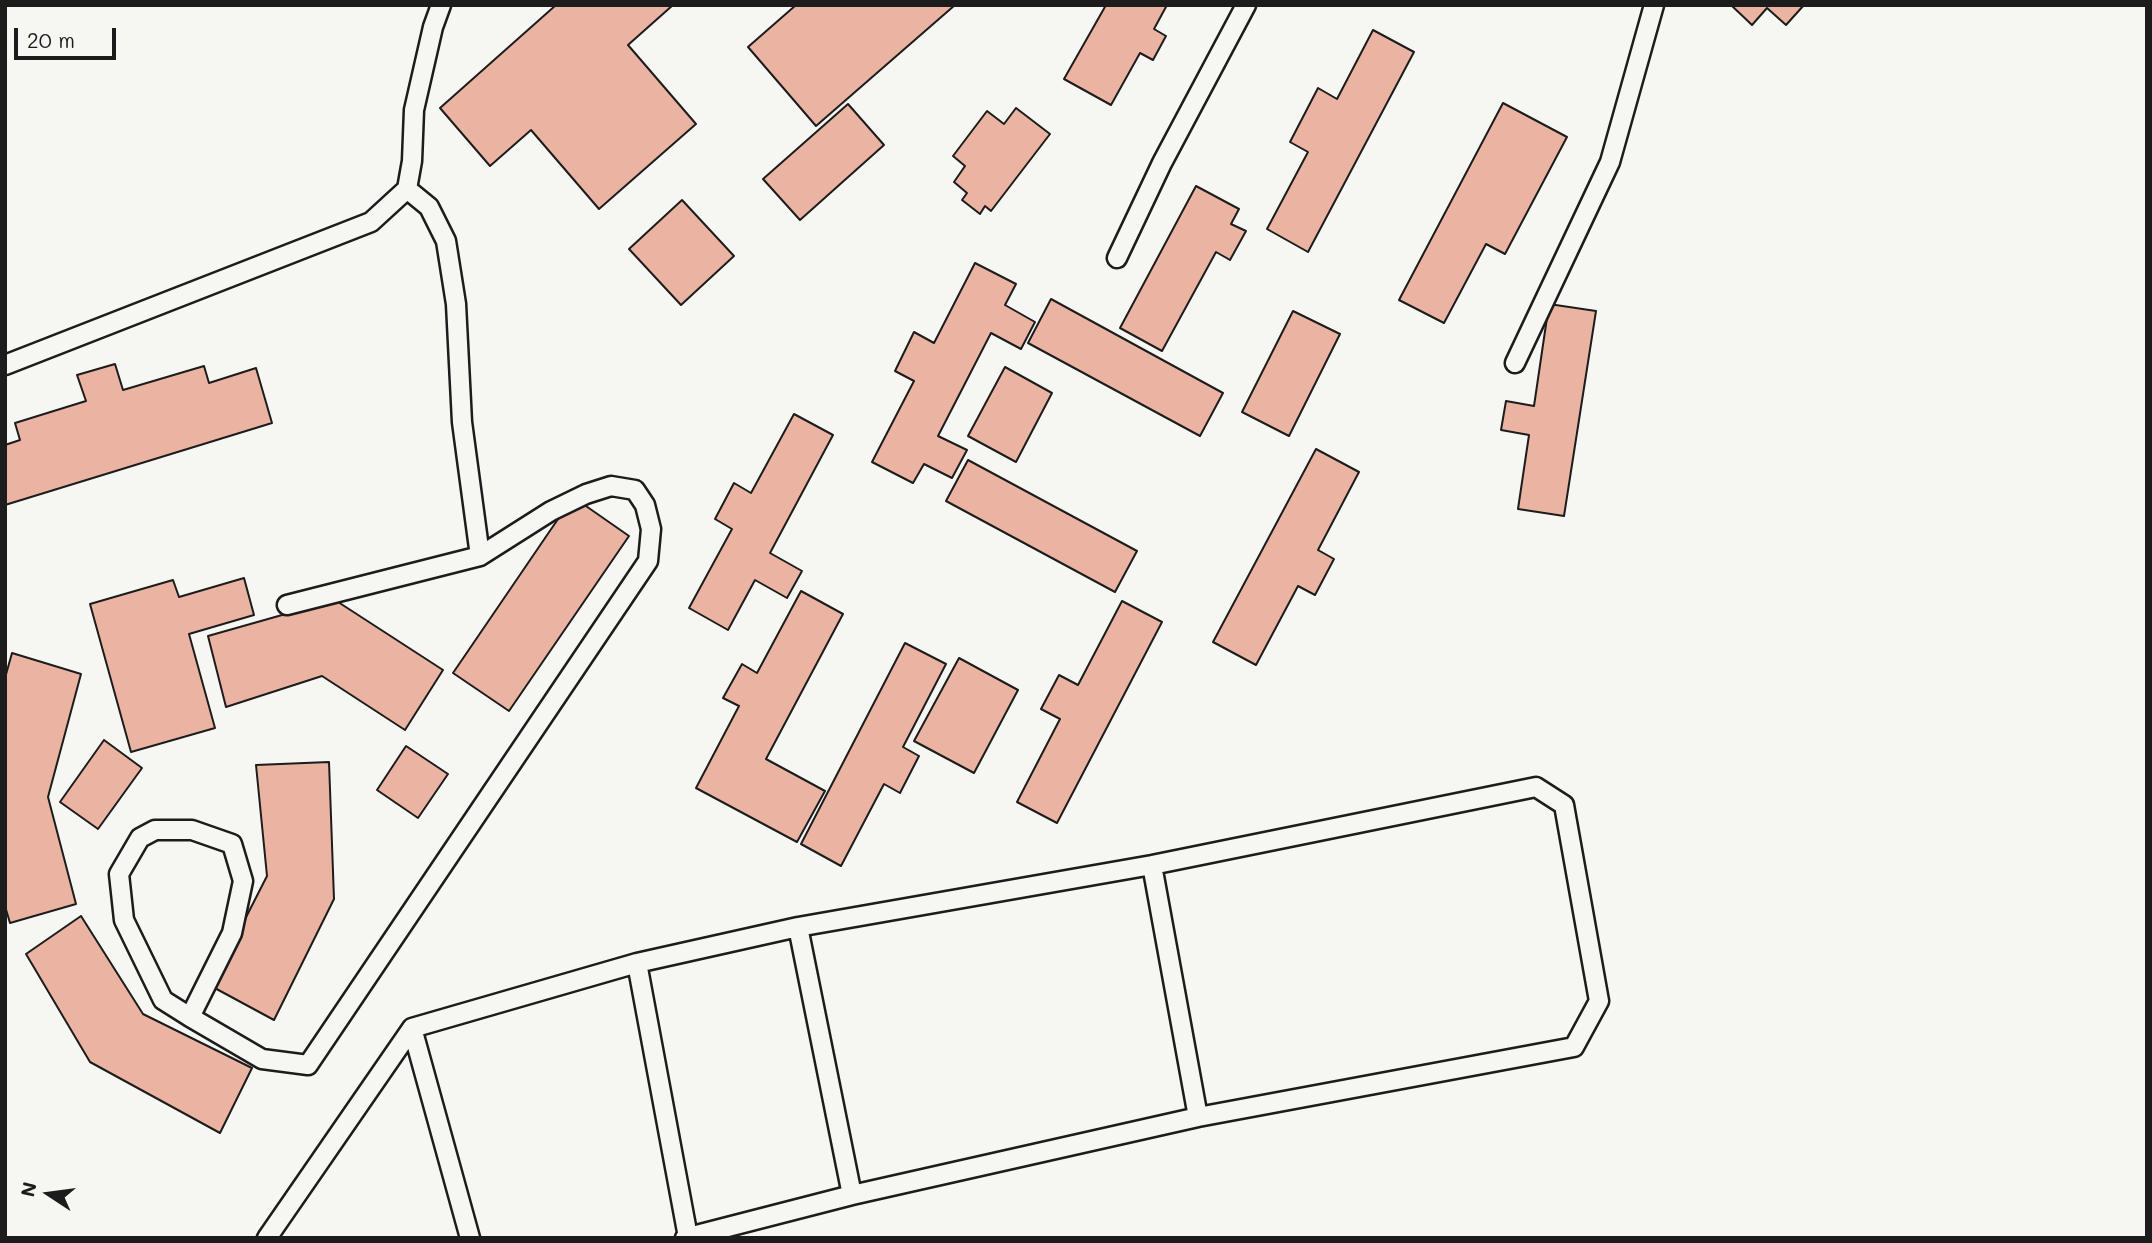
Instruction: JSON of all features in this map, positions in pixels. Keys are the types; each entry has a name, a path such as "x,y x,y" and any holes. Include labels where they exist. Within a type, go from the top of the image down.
{"lane":[{"path":"5,365 371,222 407,189 412,162 414,110 433,27 442,5"},
{"path":"1117,258 1162,163 1246,5"},
{"path":"1515,363 1610,162 1654,5"},
{"path":"407,189 429,207 446,241 456,304 462,422 481,556"},
{"path":"190,1017 232,933 243,881 232,844 192,830 155,830 140,838 119,874 124,920 163,1000 190,1017 262,1059 308,1065 648,561 651,529 645,505 635,490 611,486 586,494 551,511 481,556 287,605"},
{"path":"267,1238 412,1028 638,963 798,927 1152,865 1536,787 1564,805 1599,1001 1574,1047 1198,1117 852,1195 687,1237 638,963"},
{"path":"1152,865 1198,1117"},
{"path":"798,927 852,1195"},
{"path":"412,1028 470,1238"}],"building":[{"path":"556,5 673,5 628,45 696,124 599,209 531,130 490,166 440,108"},
{"path":"796,5 955,5 816,126 748,47"},
{"path":"1106,5 1167,5 1154,29 1166,36 1153,60 1140,53 1111,105 1064,79"},
{"path":"1731,5 1804,5 1786,25 1767,8 1752,25"},
{"path":"1373,30 1414,52 1308,252 1267,229 1308,152 1290,142 1318,88 1337,99"},
{"path":"1503,103 1567,137 1505,254 1486,244 1444,323 1399,300"},
{"path":"848,104 884,145 800,220 763,179"},
{"path":"1016,108 1050,134 991,211 985,206 980,214 962,200 967,193 954,182 965,166 953,156 987,111 1004,124"},
{"path":"1196,186 1239,209 1231,224 1246,231 1230,260 1216,252 1162,351 1120,328"},
{"path":"682,200 734,256 681,305 629,249"},
{"path":"975,263 1016,284 1005,305 1035,322 1021,349 991,333 938,436 967,450 952,478 924,464 913,483 872,462 914,381 895,371 914,332 934,343"},
{"path":"1051,299 1223,393 1200,436 1028,343"},
{"path":"1549,304 1596,311 1564,516 1518,509 1529,435 1501,430 1506,401 1534,406"},
{"path":"1293,311 1340,334 1289,436 1242,412"},
{"path":"115,364 123,390 204,366 209,383 256,368 272,423 5,505 5,445 20,440 15,423 86,401 77,375"},
{"path":"1005,367 1052,393 1016,462 968,436"},
{"path":"794,414 833,435 770,553 802,571 787,598 755,580 728,630 689,608 732,529 715,519 734,483 751,493"},
{"path":"1316,449 1359,472 1318,550 1334,559 1315,595 1298,586 1256,665 1213,642"},
{"path":"968,460 1137,551 1115,592 946,501"},
{"path":"573,497 629,536 509,711 453,673"},
{"path":"244,578 254,615 189,634 215,728 131,752 90,604 173,580 179,597"},
{"path":"801,591 843,614 766,759 825,791 797,842 696,788 739,706 723,698 742,664 757,673"},
{"path":"335,600 443,670 405,730 322,676 226,707 208,636"},
{"path":"1122,601 1162,622 1057,823 1017,802 1060,719 1041,709 1059,675 1078,685"},
{"path":"905,643 946,664 903,747 919,756 900,793 884,784 841,866 801,844"},
{"path":"12,653 81,674 48,797 76,904 10,923 5,906 5,678"},
{"path":"959,658 1018,690 974,773 914,741"},
{"path":"104,740 142,768 98,829 60,802"},
{"path":"406,746 448,774 418,818 377,790"},
{"path":"329,762 334,899 274,1020 211,986 267,876 256,765"},
{"path":"81,916 143,1014 252,1068 220,1133 90,1062 26,954"}]}
